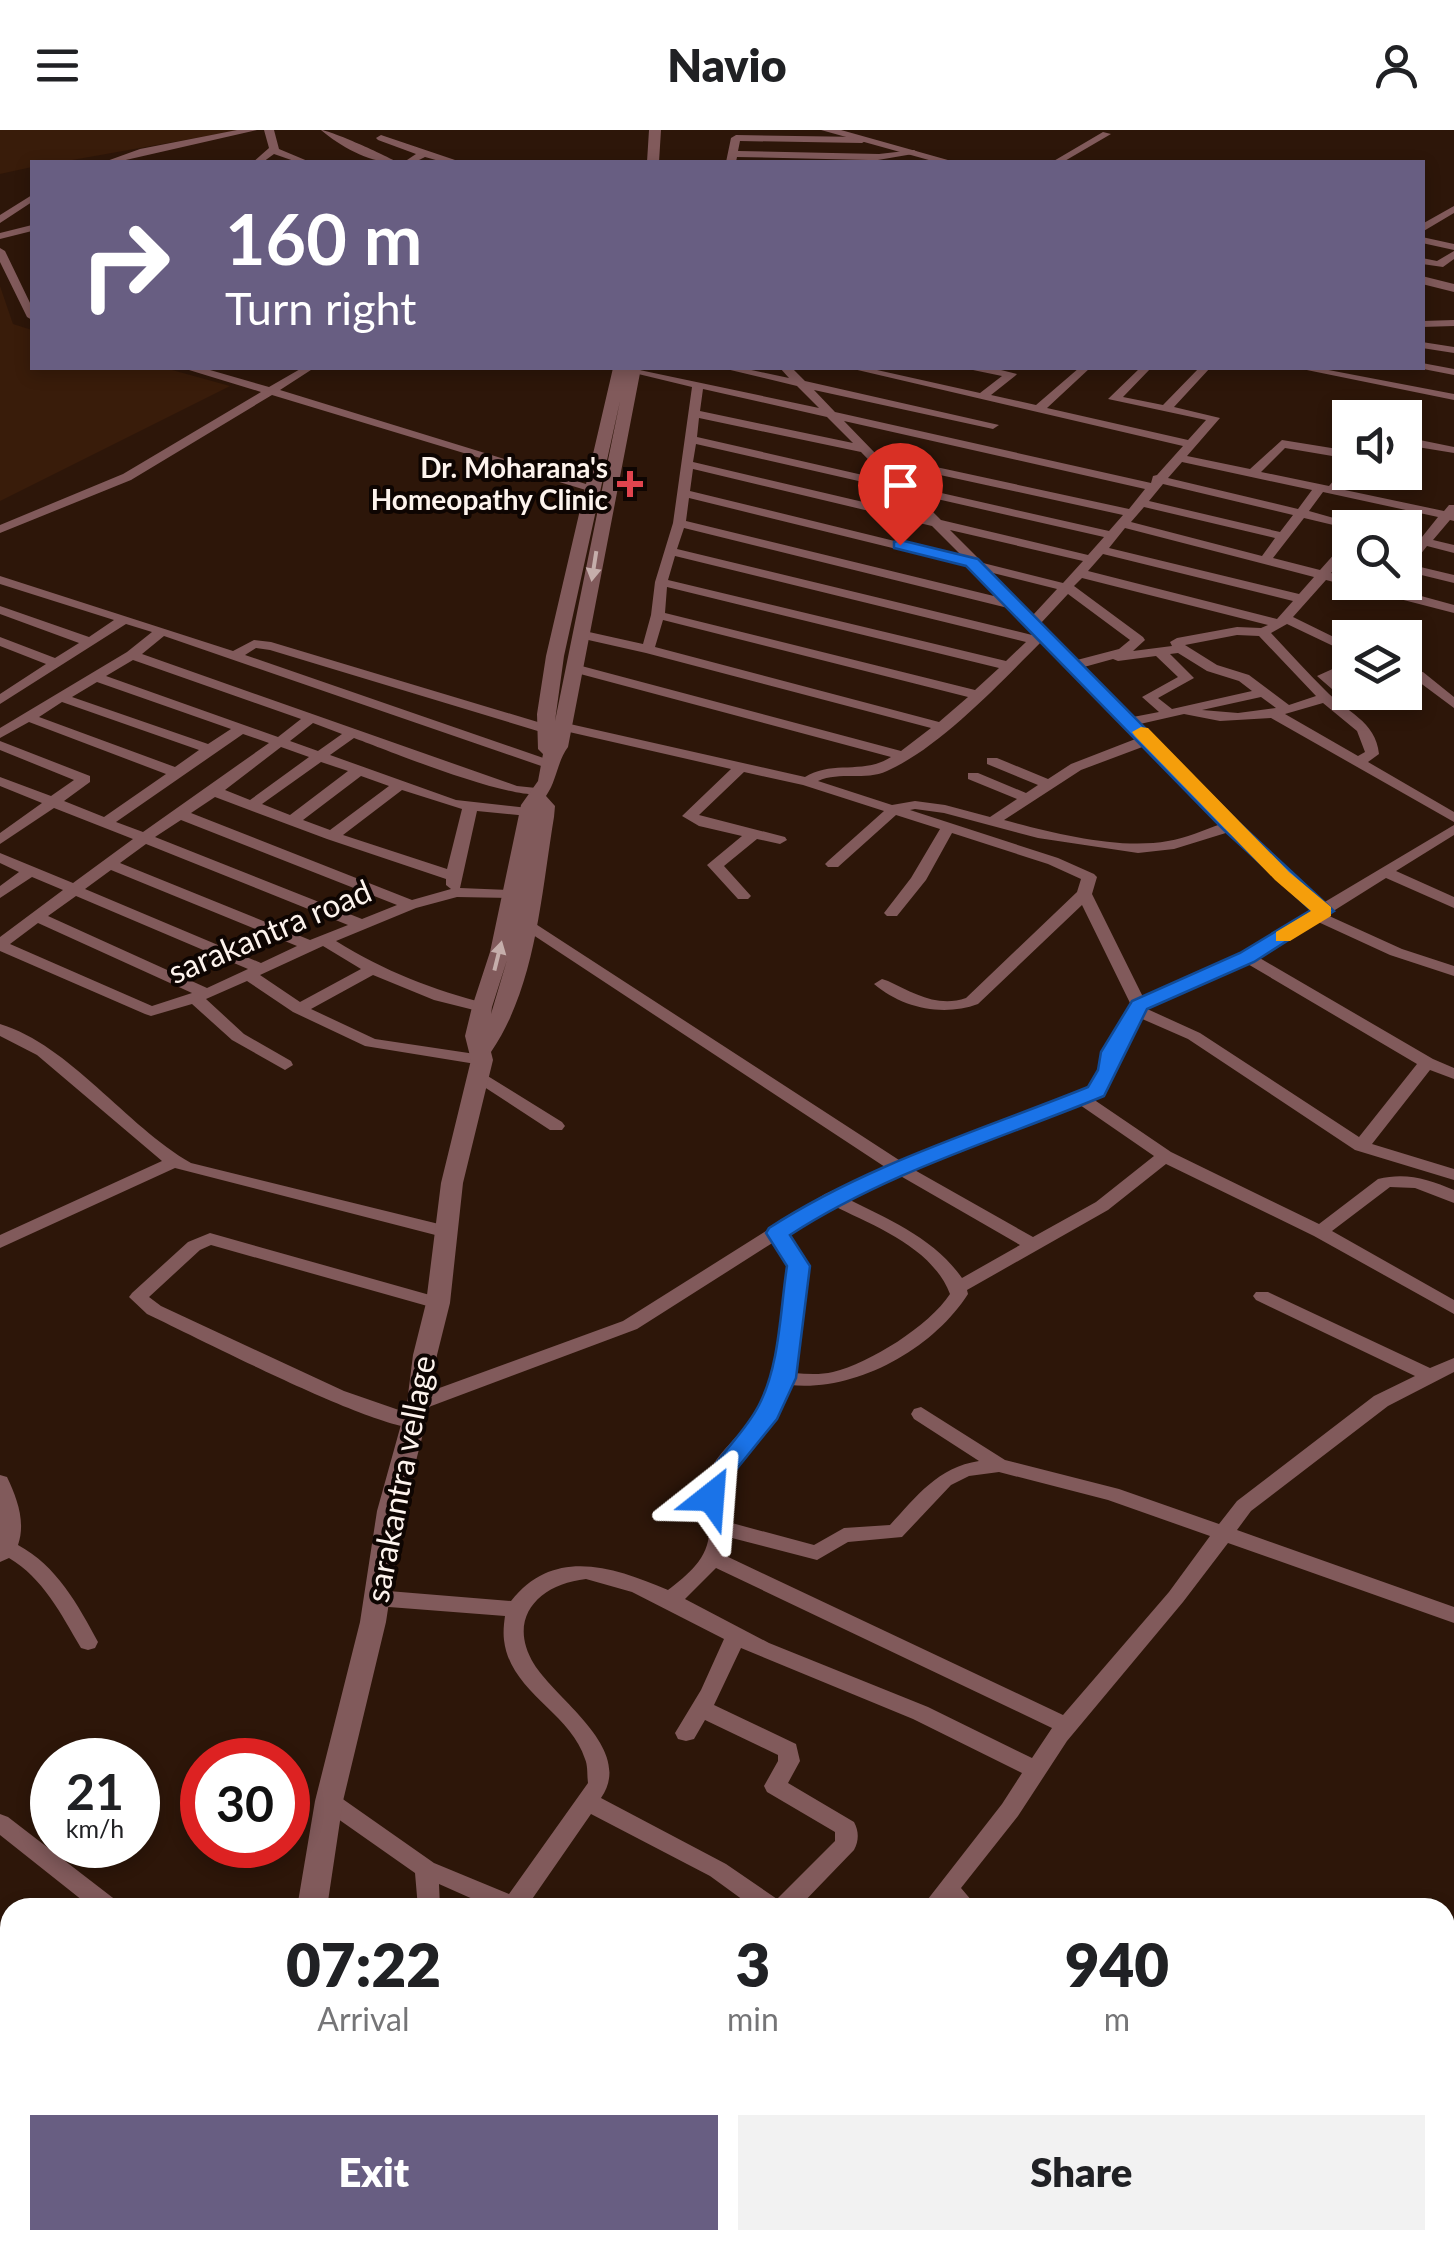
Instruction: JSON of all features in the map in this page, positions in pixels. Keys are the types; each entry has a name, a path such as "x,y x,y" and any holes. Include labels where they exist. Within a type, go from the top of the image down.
{"street":[{"path":"115,160 252,130"},
{"path":"269,130 273,150"},
{"path":"326,130 348,145 387,160"},
{"path":"653,160 655,130"},
{"path":"667,130 667,160"},
{"path":"826,130 941,160"},
{"path":"1060,160 1106,134"},
{"path":"382,138 445,160"},
{"path":"826,160 732,158 736,138 862,140"},
{"path":"260,160 273,150"},
{"path":"273,150 299,160"},
{"path":"878,160 914,153"},
{"path":"413,160 424,154"},
{"path":"0,220 30,202"},
{"path":"1429,227 1452,212"},
{"path":"0,236 30,228"},
{"path":"1425,241 1454,251 1439,265 1425,262"},
{"path":"0,251 17,270 30,311"},
{"path":"1425,281 1454,288"},
{"path":"1425,324 1454,323"},
{"path":"1425,345 1454,350"},
{"path":"1425,367 1454,372"},
{"path":"199,370 592,488"},
{"path":"0,529 127,477 306,370"},
{"path":"538,805 550,761 559,747 553,727 555,656 592,488 628,370"},
{"path":"553,727 574,668 629,370"},
{"path":"637,370 833,416 1332,521"},
{"path":"738,370 993,425"},
{"path":"788,370 1016,605 1037,632 1076,665 1320,914 1396,952 1454,971"},
{"path":"864,370 1190,444"},
{"path":"1040,409 1083,370"},
{"path":"1087,420 1144,370"},
{"path":"1166,408 1203,370"},
{"path":"1313,370 1454,397"},
{"path":"982,397 1015,371"},
{"path":"648,649 658,615 661,582 679,524 698,385"},
{"path":"807,782 827,770 874,772 902,756 976,695 1008,666 1154,483 1214,418 1114,399"},
{"path":"694,413 942,468 1332,577"},
{"path":"691,439 899,484 1127,519 1283,536"},
{"path":"1252,473 1282,444 1332,452"},
{"path":"1422,444 1453,449"},
{"path":"1177,457 1452,513"},
{"path":"688,464 1302,599"},
{"path":"1265,560 1301,514 1332,484"},
{"path":"684,494 1068,588 1138,640 1124,652 1108,658"},
{"path":"1377,510 1383,502"},
{"path":"1423,542 1452,513"},
{"path":"679,524 1016,605"},
{"path":"1423,542 1454,549"},
{"path":"670,551 1037,632"},
{"path":"1332,565 1283,621 1263,632 1237,631 1177,642 1180,649 1212,668 1244,678 1282,713 1454,818"},
{"path":"1422,570 1454,578"},
{"path":"1080,574 1283,621 1332,642"},
{"path":"0,580 550,761"},
{"path":"661,582 1008,666"},
{"path":"1422,597 1454,608"},
{"path":"0,610 90,642"},
{"path":"658,615 976,695"},
{"path":"0,700 125,619"},
{"path":"0,734 132,655 162,631"},
{"path":"1263,632 1288,663 1324,698 1351,717 1369,739 1372,754 1359,762"},
{"path":"580,634 939,726"},
{"path":"0,641 56,663"},
{"path":"234,656 254,644 270,646 553,727 807,782 896,808 1089,877 1084,894 983,993 960,1007 930,1006 882,984"},
{"path":"1076,665 1180,649"},
{"path":"1161,653 1186,678 1150,697 1177,711 1240,718 1282,713 1332,696"},
{"path":"132,655 515,790 538,805"},
{"path":"574,668 902,756"},
{"path":"96,677 398,786 470,808 538,805"},
{"path":"1422,678 1454,704"},
{"path":"1131,722 1262,693"},
{"path":"62,698 210,749"},
{"path":"30,718 177,772"},
{"path":"0,944 310,719"},
{"path":"103,824 240,728"},
{"path":"252,805 352,734"},
{"path":"992,822 1048,784 1102,755 1149,739"},
{"path":"0,746 84,777 82,783 0,840"},
{"path":"992,761 1048,784"},
{"path":"741,767 689,816 780,840"},
{"path":"292,821 359,770"},
{"path":"972,776 1026,798"},
{"path":"0,780 362,924"},
{"path":"332,836 398,786"},
{"path":"214,791 454,884 470,808"},
{"name":"sarakantra vellage","path":"481,1061 476,1036 482,1007 500,952 509,895 538,805"},
{"name":"sarakantra vellage","path":"314,1898 330,1801 376,1598 390,1511 438,1303 452,1183 481,1061 496,1035 523,922 538,805"},
{"path":"834,864 896,808 925,806 1138,849 1174,845 1231,826"},
{"path":"180,814 411,905"},
{"path":"0,818 23,825"},
{"path":"892,913 918,880 949,826"},
{"path":"438,1303 210,1239 194,1246 138,1297 154,1310 337,1396 415,1413 630,1325 831,1198 897,1167 1082,1100 1103,1084 1112,1052 1138,1007 1247,958 1454,829"},
{"path":"743,896 715,865 754,834"},
{"path":"0,858 253,971 299,1008 371,1044 481,1061 556,1126"},
{"path":"110,864 317,943 419,990 482,1007"},
{"path":"0,893 30,871"},
{"path":"1386,872 1454,903"},
{"name":"sarakantra road","path":"0,944 139,1008 164,1010 454,884 509,895"},
{"path":"1084,894 1138,1007 1194,1036 1361,1146 1454,1175"},
{"path":"37,917 201,996 238,1037 284,1065"},
{"path":"523,922 897,1167 1034,1245"},
{"path":"1247,958 1427,1063 1454,1074"},
{"path":"299,1008 371,970"},
{"path":"0,1029 42,1052 174,1162 242,1184 447,1232"},
{"path":"1361,1146 1427,1063"},
{"path":"1082,1100 1166,1156 1320,1232 1454,1308"},
{"path":"958,1287 1102,1206 1166,1156"},
{"path":"0,1242 174,1162"},
{"path":"1320,1232 1384,1183 1409,1180 1454,1197"},
{"path":"783,1378 834,1379 878,1359 950,1310 960,1294 942,1264 922,1248 831,1198"},
{"path":"668,1601 703,1574 713,1558 719,1527 711,1497 713,1486 768,1412 783,1378 798,1266 778,1233"},
{"path":"1262,1296 1428,1375"},
{"path":"941,1898 1010,1810 1034,1769 1067,1726 1244,1506 1381,1401 1452,1366"},
{"path":"921,1414 1000,1465 1112,1494 1454,1615"},
{"path":"719,1527 818,1552 844,1535 895,1532 944,1480 965,1470 1000,1465"},
{"path":"0,1482 13,1528 4,1552 24,1555 48,1580 88,1642"},
{"path":"713,1558 1067,1726"},
{"path":"522,1898 590,1803 602,1766 590,1743 527,1672 514,1625 516,1610 556,1576 575,1571 598,1573 668,1601 822,1678 902,1706 1034,1769"},
{"path":"376,1598 516,1610"},
{"path":"686,1733 702,1710 735,1637"},
{"path":"702,1710 788,1750 789,1761 775,1786 846,1828 846,1844 793,1898"},
{"path":"330,1801 426,1868 495,1898"},
{"path":"590,1803 718,1870 758,1898"},
{"path":"0,1822 96,1898"},
{"path":"426,1868 429,1898"},
{"path":"948,1890 956,1898"}],"shaded area":[{"path":"0,130 241,130 72,160 30,160 30,167 0,174"},
{"path":"0,286 13,324 30,329 30,370 172,370 230,386 0,501"}],"slow traffic":[{"path":"1141,732 1282,876 1324,911 1283,937"}],"place":[{"name":"Dr. Moharana's Homeopathy Clinic","path":"630,484"}],"route":[{"path":"711,1497 719,1473 768,1412 783,1378 798,1266 778,1233 831,1198 897,1167 1096,1092 1109,1070 1112,1052 1139,1005 1247,958 1324,911 1231,826 972,562 900,545"}]}
